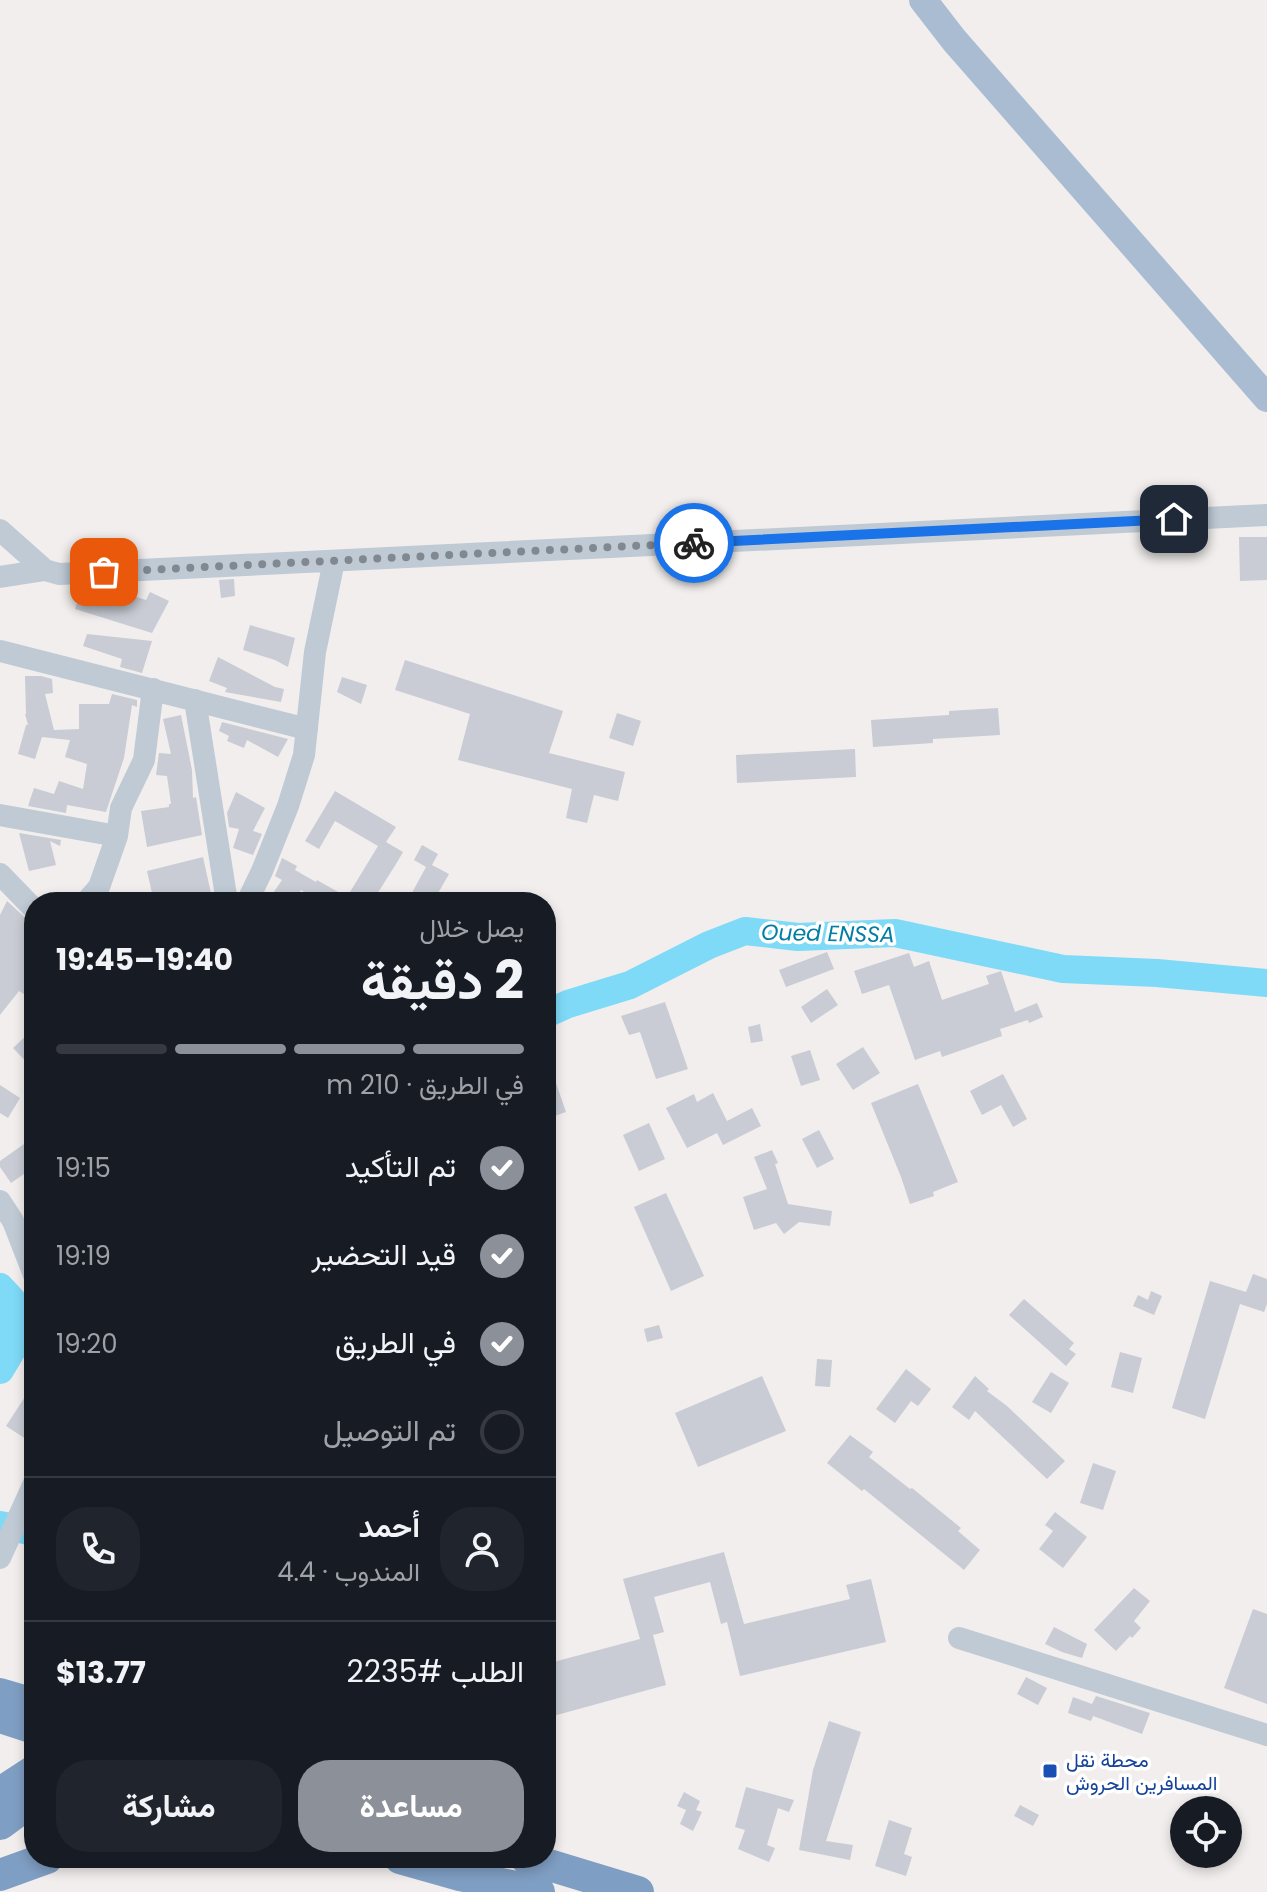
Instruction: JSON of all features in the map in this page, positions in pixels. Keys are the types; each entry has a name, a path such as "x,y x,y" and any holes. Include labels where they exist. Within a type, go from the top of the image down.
{"highway":[{"path":"0,1694 24,1701"},
{"path":"0,1717 24,1725"},
{"path":"0,1793 24,1777"},
{"path":"0,1824 24,1806"},
{"path":"556,1854 639,1892"},
{"path":"0,1875 24,1866"},
{"path":"556,1867 639,1892"},
{"path":"435,1868 539,1892"},
{"path":"484,1868 562,1892"}],"main road":[{"path":"923,0 954,40 1267,398"}],"street":[{"path":"0,577 45,570 75,574 1267,515"},
{"path":"0,530 45,570"},
{"path":"252,892 288,806 304,755 315,652 334,561"},
{"path":"0,651 307,729"},
{"path":"95,892 117,836 121,808 144,760 153,689"},
{"path":"195,700 225,892"},
{"path":"0,815 117,836"},
{"path":"0,874 24,899"},
{"path":"0,1201 13,1221 24,1249"},
{"path":"0,1558 24,1505"},
{"path":"959,1638 1267,1735"}],"building":[{"path":"1239,537 1267,537 1267,580 1240,581"},
{"path":"234,579 235,596 221,598 219,580"},
{"path":"104,586 146,600 150,592 169,601 152,633 75,609 82,587"},
{"path":"250,625 295,638 288,667 243,650"},
{"path":"87,634 152,641 142,673 120,667 122,659 83,646"},
{"path":"218,657 284,689 281,702 225,692 227,688 209,681"},
{"path":"405,660 563,711 549,753 625,772 618,801 594,795 587,823 566,818 572,789 458,760 470,714 395,690"},
{"path":"25,676 52,679 53,693 45,694 54,730 79,729 79,704 109,704 112,694 137,700 137,707 132,705 124,758 106,812 67,805 66,813 28,806 34,788 54,794 59,781 83,789 87,764 65,757 70,740 42,737 35,759 18,754 28,725"},
{"path":"342,677 367,685 361,704 337,692"},
{"path":"998,708 1000,735 873,747 871,720"},
{"path":"617,713 641,721 633,746 609,738"},
{"path":"181,715 192,770 193,798 196,797 202,835 147,847 141,811 169,807 171,804 167,776 156,775 159,753 171,754 163,719"},
{"path":"222,722 288,739 278,757 247,740 244,748 227,741 229,736 219,731"},
{"path":"855,749 856,777 737,783 736,755"},
{"path":"335,791 396,827 386,842 403,852 378,892 350,892 378,846 335,821 319,849 305,841"},
{"path":"236,792 265,808 253,831 262,834 253,855 233,848 239,829 229,827 227,813"},
{"path":"19,833 61,840 60,846 50,841 56,865 29,871"},
{"path":"422,845 438,854 432,865 449,874 439,892 412,892 426,867 414,860"},
{"path":"203,857 211,892 152,892 147,871"},
{"path":"282,858 297,866 295,870 338,892 274,892 282,880 275,876"},
{"path":"7,901 24,917 24,994 19,991 0,1015 0,915"},
{"path":"827,952 834,969 786,987 779,970"},
{"path":"909,953 914,967 929,961 942,1000 989,984 986,976 1001,971 1015,1012 1037,1003 1043,1017 1000,1029 1002,1036 942,1057 940,1051 915,1060 889,985 862,994 854,971"},
{"path":"827,989 838,1005 811,1023 801,1007"},
{"path":"665,1002 688,1069 656,1079 640,1032 629,1035 621,1016"},
{"path":"760,1024 763,1041 751,1043 748,1027"},
{"path":"24,1038 24,1060 13,1048"},
{"path":"863,1047 880,1073 853,1090 836,1064"},
{"path":"810,1050 820,1080 801,1086 791,1056"},
{"path":"1003,1074 1027,1119 1013,1127 1001,1105 982,1115 970,1091"},
{"path":"556,1083 566,1112 556,1116"},
{"path":"918,1084 958,1182 933,1192 934,1196 910,1204 871,1103"},
{"path":"0,1085 20,1098 8,1118 0,1113"},
{"path":"713,1093 727,1121 752,1108 761,1126 723,1145 717,1133 687,1148 666,1108 694,1094 697,1102"},
{"path":"649,1123 665,1159 639,1171 623,1135"},
{"path":"819,1130 834,1159 817,1168 802,1139"},
{"path":"24,1144 24,1174 11,1183 0,1167 0,1161"},
{"path":"772,1150 788,1204 832,1211 830,1226 799,1222 784,1234 776,1223 754,1230 743,1197 767,1189 754,1157"},
{"path":"666,1193 704,1276 671,1291 634,1207"},
{"path":"1253,1274 1267,1279 1267,1304 1264,1312 1240,1304 1205,1419 1172,1408 1210,1281 1246,1292"},
{"path":"1151,1291 1162,1296 1154,1315 1133,1306 1138,1295 1148,1300"},
{"path":"1024,1299 1074,1343 1069,1349 1076,1354 1066,1366 1009,1315"},
{"path":"659,1325 663,1338 647,1342 644,1329"},
{"path":"1120,1352 1142,1358 1133,1393 1111,1387"},
{"path":"817,1359 832,1360 830,1387 815,1386"},
{"path":"906,1369 931,1389 918,1406 911,1401 895,1423 876,1409"},
{"path":"1051,1372 1069,1383 1051,1413 1032,1402"},
{"path":"762,1376 786,1431 698,1467 675,1413"},
{"path":"975,1376 989,1389 987,1391 1065,1461 1047,1479 975,1411 969,1420 952,1407"},
{"path":"24,1398 24,1438 6,1426"},
{"path":"850,1435 873,1452 869,1457 961,1528 958,1531 980,1550 964,1570 827,1463"},
{"path":"1093,1463 1116,1471 1103,1510 1080,1503"},
{"path":"1055,1512 1087,1537 1063,1568 1039,1549 1053,1531 1045,1525"},
{"path":"724,1552 744,1624 850,1599 846,1585 871,1579 886,1642 740,1676 727,1622 721,1624 710,1582 654,1597 664,1632 653,1635 666,1685 556,1715 556,1661 640,1639 623,1579"},
{"path":"1134,1588 1150,1601 1134,1621 1141,1628 1116,1651 1094,1630"},
{"path":"1253,1609 1267,1614 1267,1704 1224,1688"},
{"path":"1054,1627 1087,1644 1082,1658 1045,1644"},
{"path":"1026,1677 1047,1688 1038,1705 1017,1694"},
{"path":"1096,1696 1150,1713 1142,1734 1093,1716 1091,1721 1068,1713 1073,1697 1092,1704"},
{"path":"829,1721 861,1732 826,1841 853,1845 850,1860 799,1850 813,1770"},
{"path":"746,1787 794,1800 789,1812 778,1808 767,1845 775,1848 769,1862 738,1849 745,1830 735,1827"},
{"path":"684,1792 700,1801 696,1810 702,1812 693,1831 680,1824 686,1810 677,1806"},
{"path":"1020,1805 1039,1815 1033,1826 1014,1816"},
{"path":"889,1820 912,1828 904,1854 912,1857 906,1876 875,1866"}],"waterway":[{"name":"Oued ENSSA","path":"556,1009 630,985 709,945 745,931 798,937 895,933 1063,969 1157,973 1267,983"},
{"name":"Oued ENSSA","path":"0,1287 12,1300 12,1350 0,1370"},
{"name":"Oued ENSSA","path":"0,1525 24,1530"}],"way so far":[{"path":"104,572 694,543"}],"place":[{"name":"محطة نقل المسافرين الحروش","path":"1050,1771"}],"route":[{"path":"694,543 1174,519"}]}
